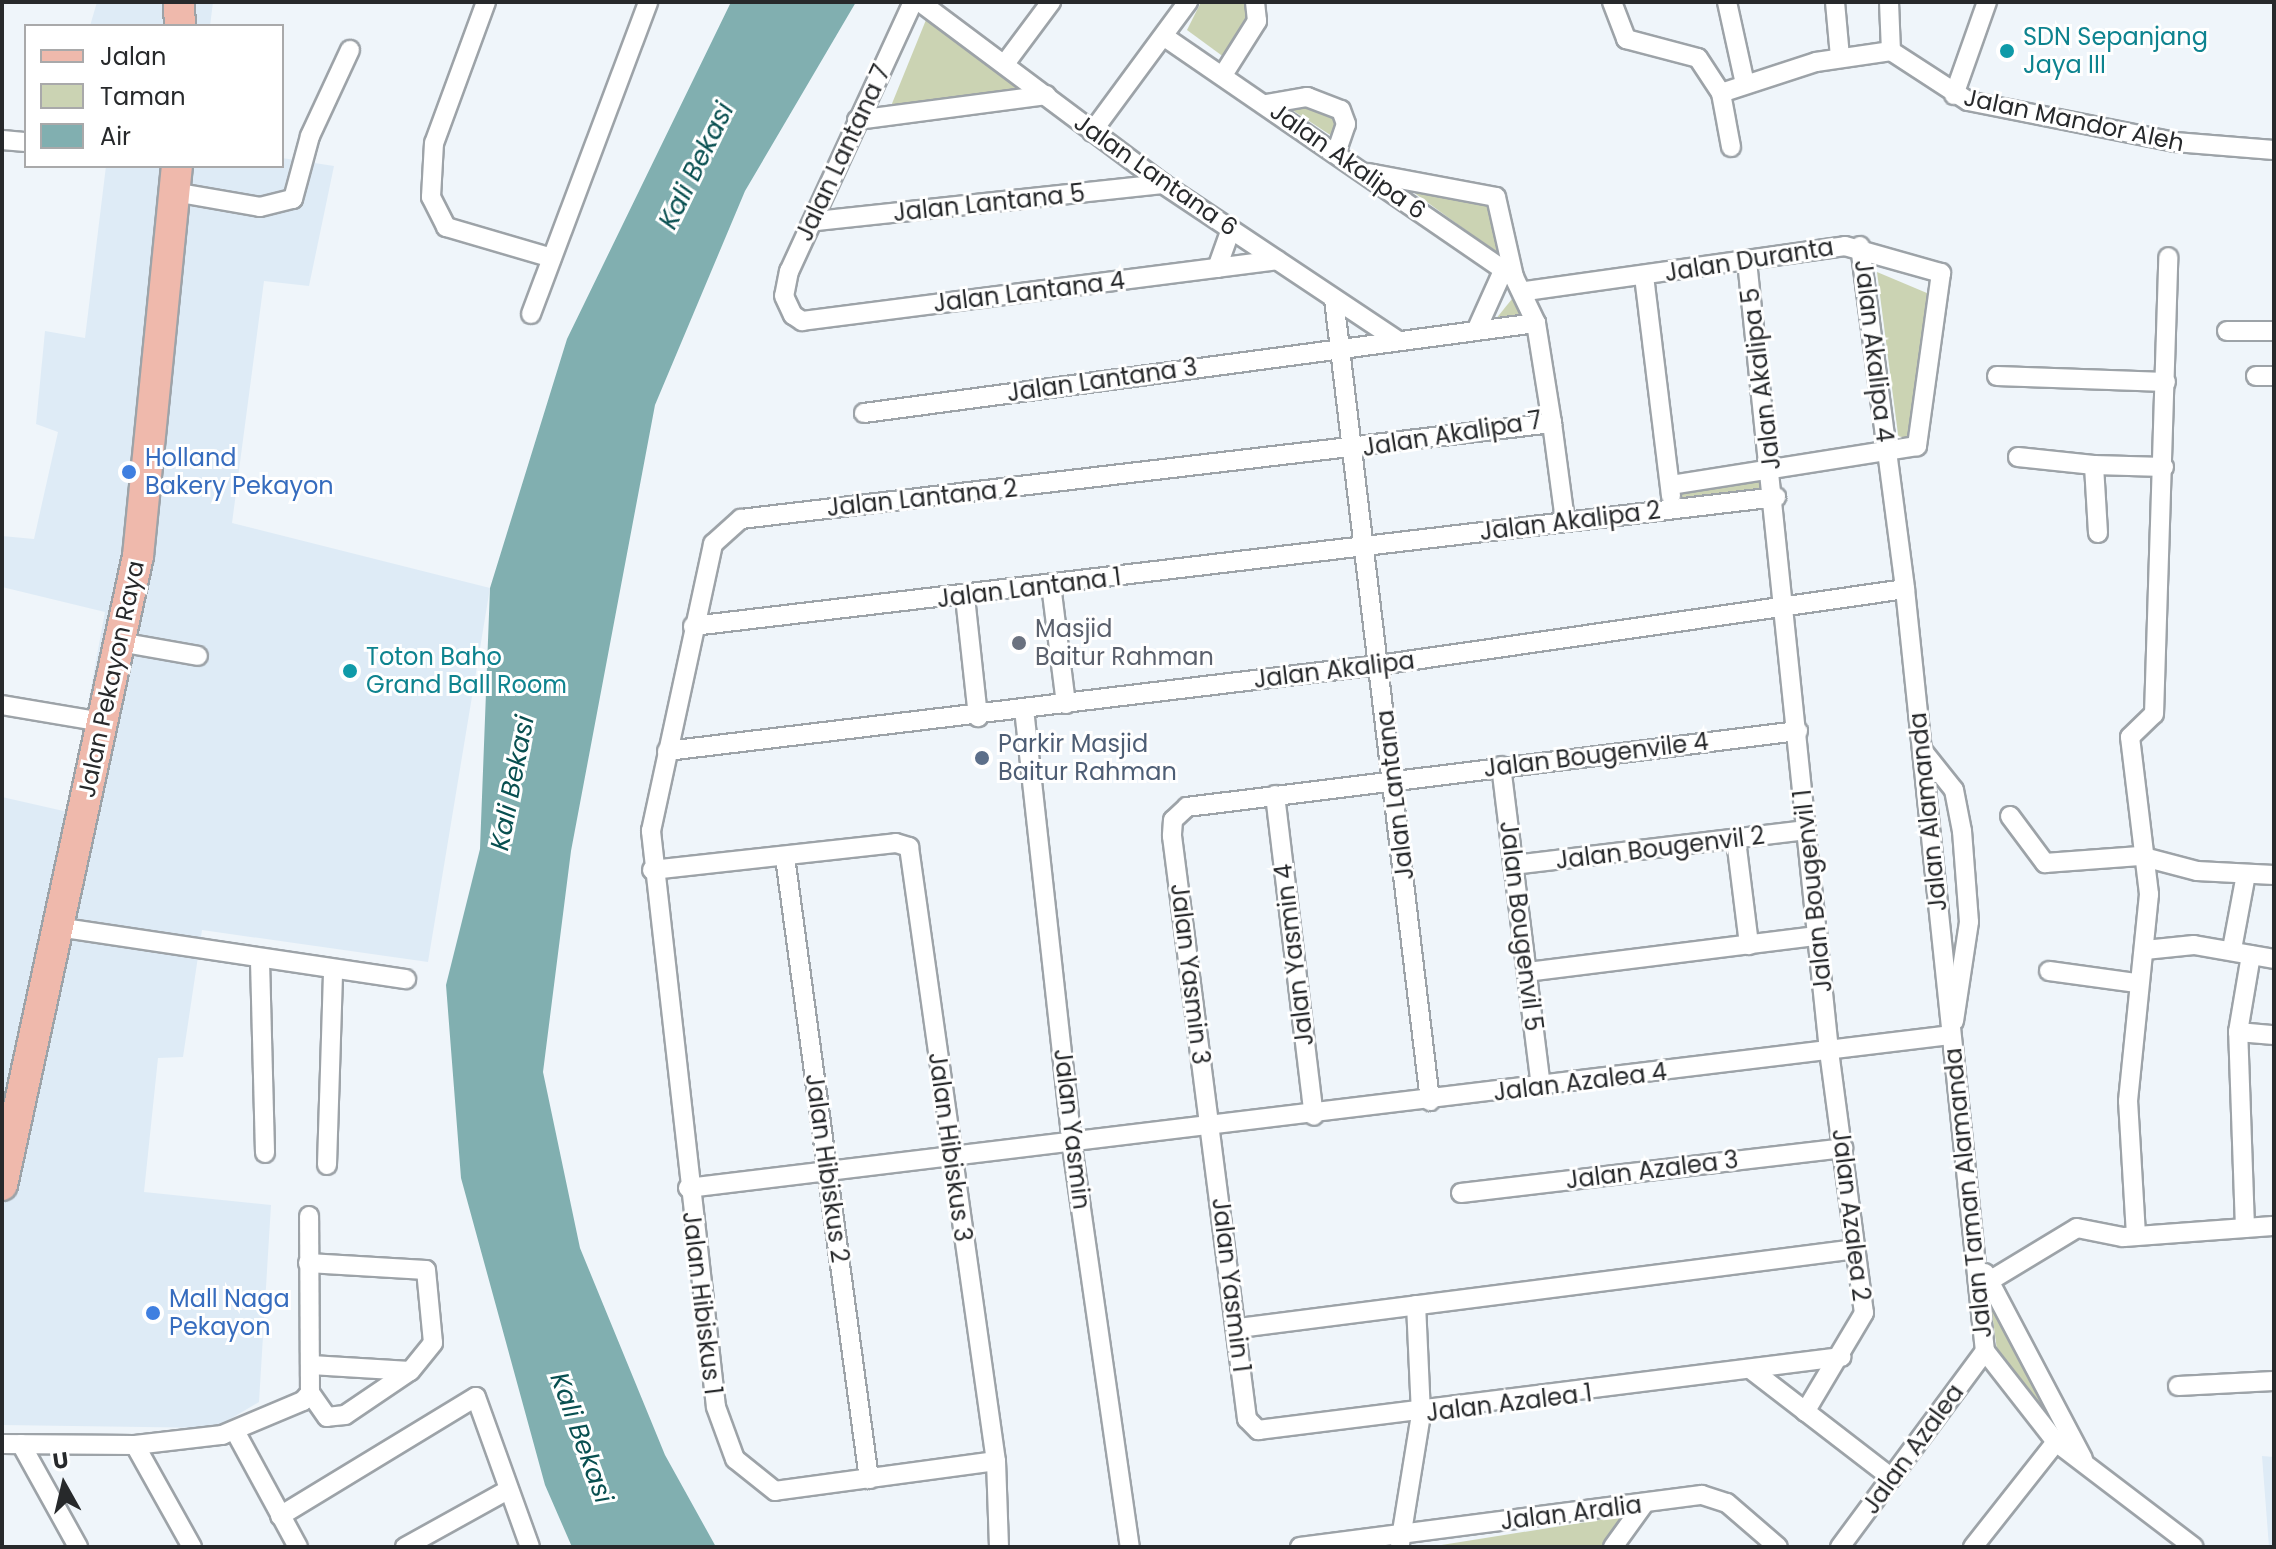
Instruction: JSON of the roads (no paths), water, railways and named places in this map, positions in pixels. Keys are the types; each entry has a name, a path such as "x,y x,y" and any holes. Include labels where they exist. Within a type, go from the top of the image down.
{"main road":[{"path":"179,2 180,24"},
{"name":"Jalan Pekayon Raya","path":"2,1185 119,642 152,453 176,179"}],"street":[{"path":"486,2 434,143 431,197 446,227 552,258"},
{"path":"531,314 648,2"},
{"name":"Jalan Lantana 7","path":"786,307 789,271 816,221 857,120 913,2"},
{"name":"Jalan Lantana 6","path":"920,2 1007,61 1092,132 1163,184 1398,341"},
{"path":"1007,61 1051,2"},
{"path":"1092,132 1188,2"},
{"path":"1223,75 1257,21 1255,2"},
{"path":"1612,2 1626,39 1698,58 1721,93 1731,147"},
{"path":"1727,2 1745,84"},
{"path":"1835,2 1840,57"},
{"path":"1721,93 1840,57 1891,51 1889,2"},
{"path":"1954,95 1987,2"},
{"name":"Jalan Akalipa 6","path":"1165,37 1365,172 1515,279"},
{"path":"176,179 260,207 293,199 310,136 350,50"},
{"name":"Jalan Mandor Aleh","path":"1891,51 1954,95 2175,142 2274,150"},
{"path":"857,120 1046,95"},
{"path":"1266,104 1307,97 1341,110 1346,124 1336,153"},
{"path":"2,140 24,142"},
{"path":"1117,189 1124,156"},
{"name":"Jalan Akalipa 7","path":"1353,450 1552,423 1536,323 1515,279 1496,197 1365,172"},
{"name":"Jalan Lantana 5","path":"816,221 1163,184"},
{"path":"1217,268 1231,229"},
{"name":"Jalan Duranta","path":"1515,279 1644,276 1860,246 1941,273 1920,441 1887,455"},
{"name":"Jalan Akalipa 4","path":"1860,246 1887,455"},
{"path":"2136,1235 2128,1101 2137,983 2145,950 2149,894 2140,856 2130,737 2154,714 2164,467 2168,257"},
{"name":"Jalan Lantana 4","path":"786,307 802,321 1277,260"},
{"name":"Jalan Akalipa 5","path":"1747,261 1776,497 1784,606"},
{"path":"1644,276 1672,509"},
{"path":"1476,331 1515,279"},
{"name":"Jalan Lantana","path":"1334,299 1430,1101"},
{"name":"Jalan Lantana 3","path":"864,413 1536,323"},
{"path":"2227,331 2274,331"},
{"path":"1997,376 2166,382"},
{"path":"1552,423 1565,520"},
{"name":"Jalan Lantana 2","path":"667,751 713,544 741,519 1353,450"},
{"path":"1670,485 1887,455 1905,589"},
{"path":"2018,457 2094,465 2164,467"},
{"path":"2094,465 2098,533"},
{"name":"Jalan Akalipa 2","path":"1365,547 1565,520 1776,497"},
{"name":"Jalan Lantana 1","path":"693,626 965,597 1365,547"},
{"path":"1051,585 1066,704"},
{"name":"Jalan Akalipa","path":"667,751 978,717 1379,665 1905,589"},
{"name":"Jalan Alamanda","path":"1905,589 1950,1035"},
{"path":"965,597 978,717"},
{"name":"Jalan Bougenvil 1","path":"1784,606 1829,1051"},
{"path":"119,642 198,656"},
{"path":"2,705 102,722"},
{"name":"Jalan Yasmin","path":"1024,709 1072,1146 1130,1547"},
{"name":"Jalan Bougenvile 4","path":"1173,820 1187,807 1798,731"},
{"path":"1922,750 1954,790 1970,899 1950,1035"},
{"name":"Jalan Hibiskus 1","path":"667,751 653,808 652,870 716,1407 735,1459 775,1491 996,1461"},
{"name":"Jalan Bougenvil 5","path":"1501,766 1541,1087"},
{"name":"Jalan Yasmin 4","path":"1275,795 1314,1116"},
{"path":"2010,816 2045,863 2140,856 2197,871 2274,875"},
{"name":"Jalan Yasmin 3","path":"1173,820 1210,1129"},
{"name":"Jalan Bougenvil 2","path":"1513,865 1806,830"},
{"path":"1736,840 1749,945"},
{"name":"Jalan Hibiskus 3","path":"785,857 896,843 909,847 996,1461 999,1547"},
{"path":"652,870 785,857"},
{"name":"Jalan Hibiskus 2","path":"785,857 869,1479"},
{"path":"2232,949 2246,874"},
{"path":"57,927 333,974 406,979"},
{"path":"1527,972 1818,936"},
{"path":"2145,950 2232,949 2274,959"},
{"path":"2245,1228 2238,1032 2251,955"},
{"path":"260,961 265,1153"},
{"path":"2049,971 2137,983"},
{"path":"327,1165 333,974"},
{"path":"2238,1032 2274,1035"},
{"name":"Jalan Azalea 4","path":"688,1188 1072,1146 1950,1035"},
{"name":"Jalan Taman Alamanda","path":"1950,1035 1985,1351 2056,1442 2194,1547"},
{"name":"Jalan Azalea 2","path":"1805,1412 1862,1326 1856,1249 1829,1051"},
{"name":"Jalan Yasmin 1","path":"1210,1129 1239,1328 1247,1419 1265,1431"},
{"name":"Jalan Azalea 3","path":"1461,1193 1843,1148"},
{"path":"308,1263 426,1270 433,1348 410,1371 336,1418 320,1411 310,1393 308,1263 309,1216"},
{"path":"1991,1280 2077,1228 2136,1235 2274,1226"},
{"path":"1239,1328 1856,1249"},
{"path":"1972,1255 1991,1280 2086,1466"},
{"path":"1400,1541 1421,1414 1416,1305"},
{"name":"Jalan Azalea","path":"1840,1547 1985,1351"},
{"name":"Jalan Azalea 1","path":"1265,1431 1421,1414 1841,1357"},
{"path":"311,1365 410,1371"},
{"path":"1753,1371 1892,1478"},
{"path":"2178,1386 2274,1381"},
{"path":"11,1444 135,1445 235,1431 310,1393"},
{"path":"280,1516 476,1397 506,1491 530,1547"},
{"path":"235,1431 298,1547"},
{"path":"1973,1547 2056,1442"},
{"path":"11,1444 78,1547"},
{"path":"135,1445 192,1547"},
{"path":"405,1547 506,1491"},
{"name":"Jalan Aralia","path":"1300,1547 1400,1541 1644,1504 1716,1498 1778,1547"},
{"path":"1613,1547 1644,1504"}],"water":[{"name":"Kali Bekasi","path":"731,2 856,2 745,191 655,405 571,851 543,1072 580,1248 665,1455 716,1547 572,1547 545,1485 461,1178 446,985 480,849 490,588 567,339"}],"place":[{"name":"SDN Sepanjang Jaya III","path":"2007,51"},
{"name":"Holland Bakery Pekayon","path":"129,472"},
{"name":"Masjid Baitur Rahman","path":"1019,643"},
{"name":"Toton Baho Grand Ball Room","path":"350,671"},
{"name":"Parkir Masjid Baitur Rahman","path":"982,758"},
{"name":"Mall Naga Pekayon","path":"153,1313"}]}
